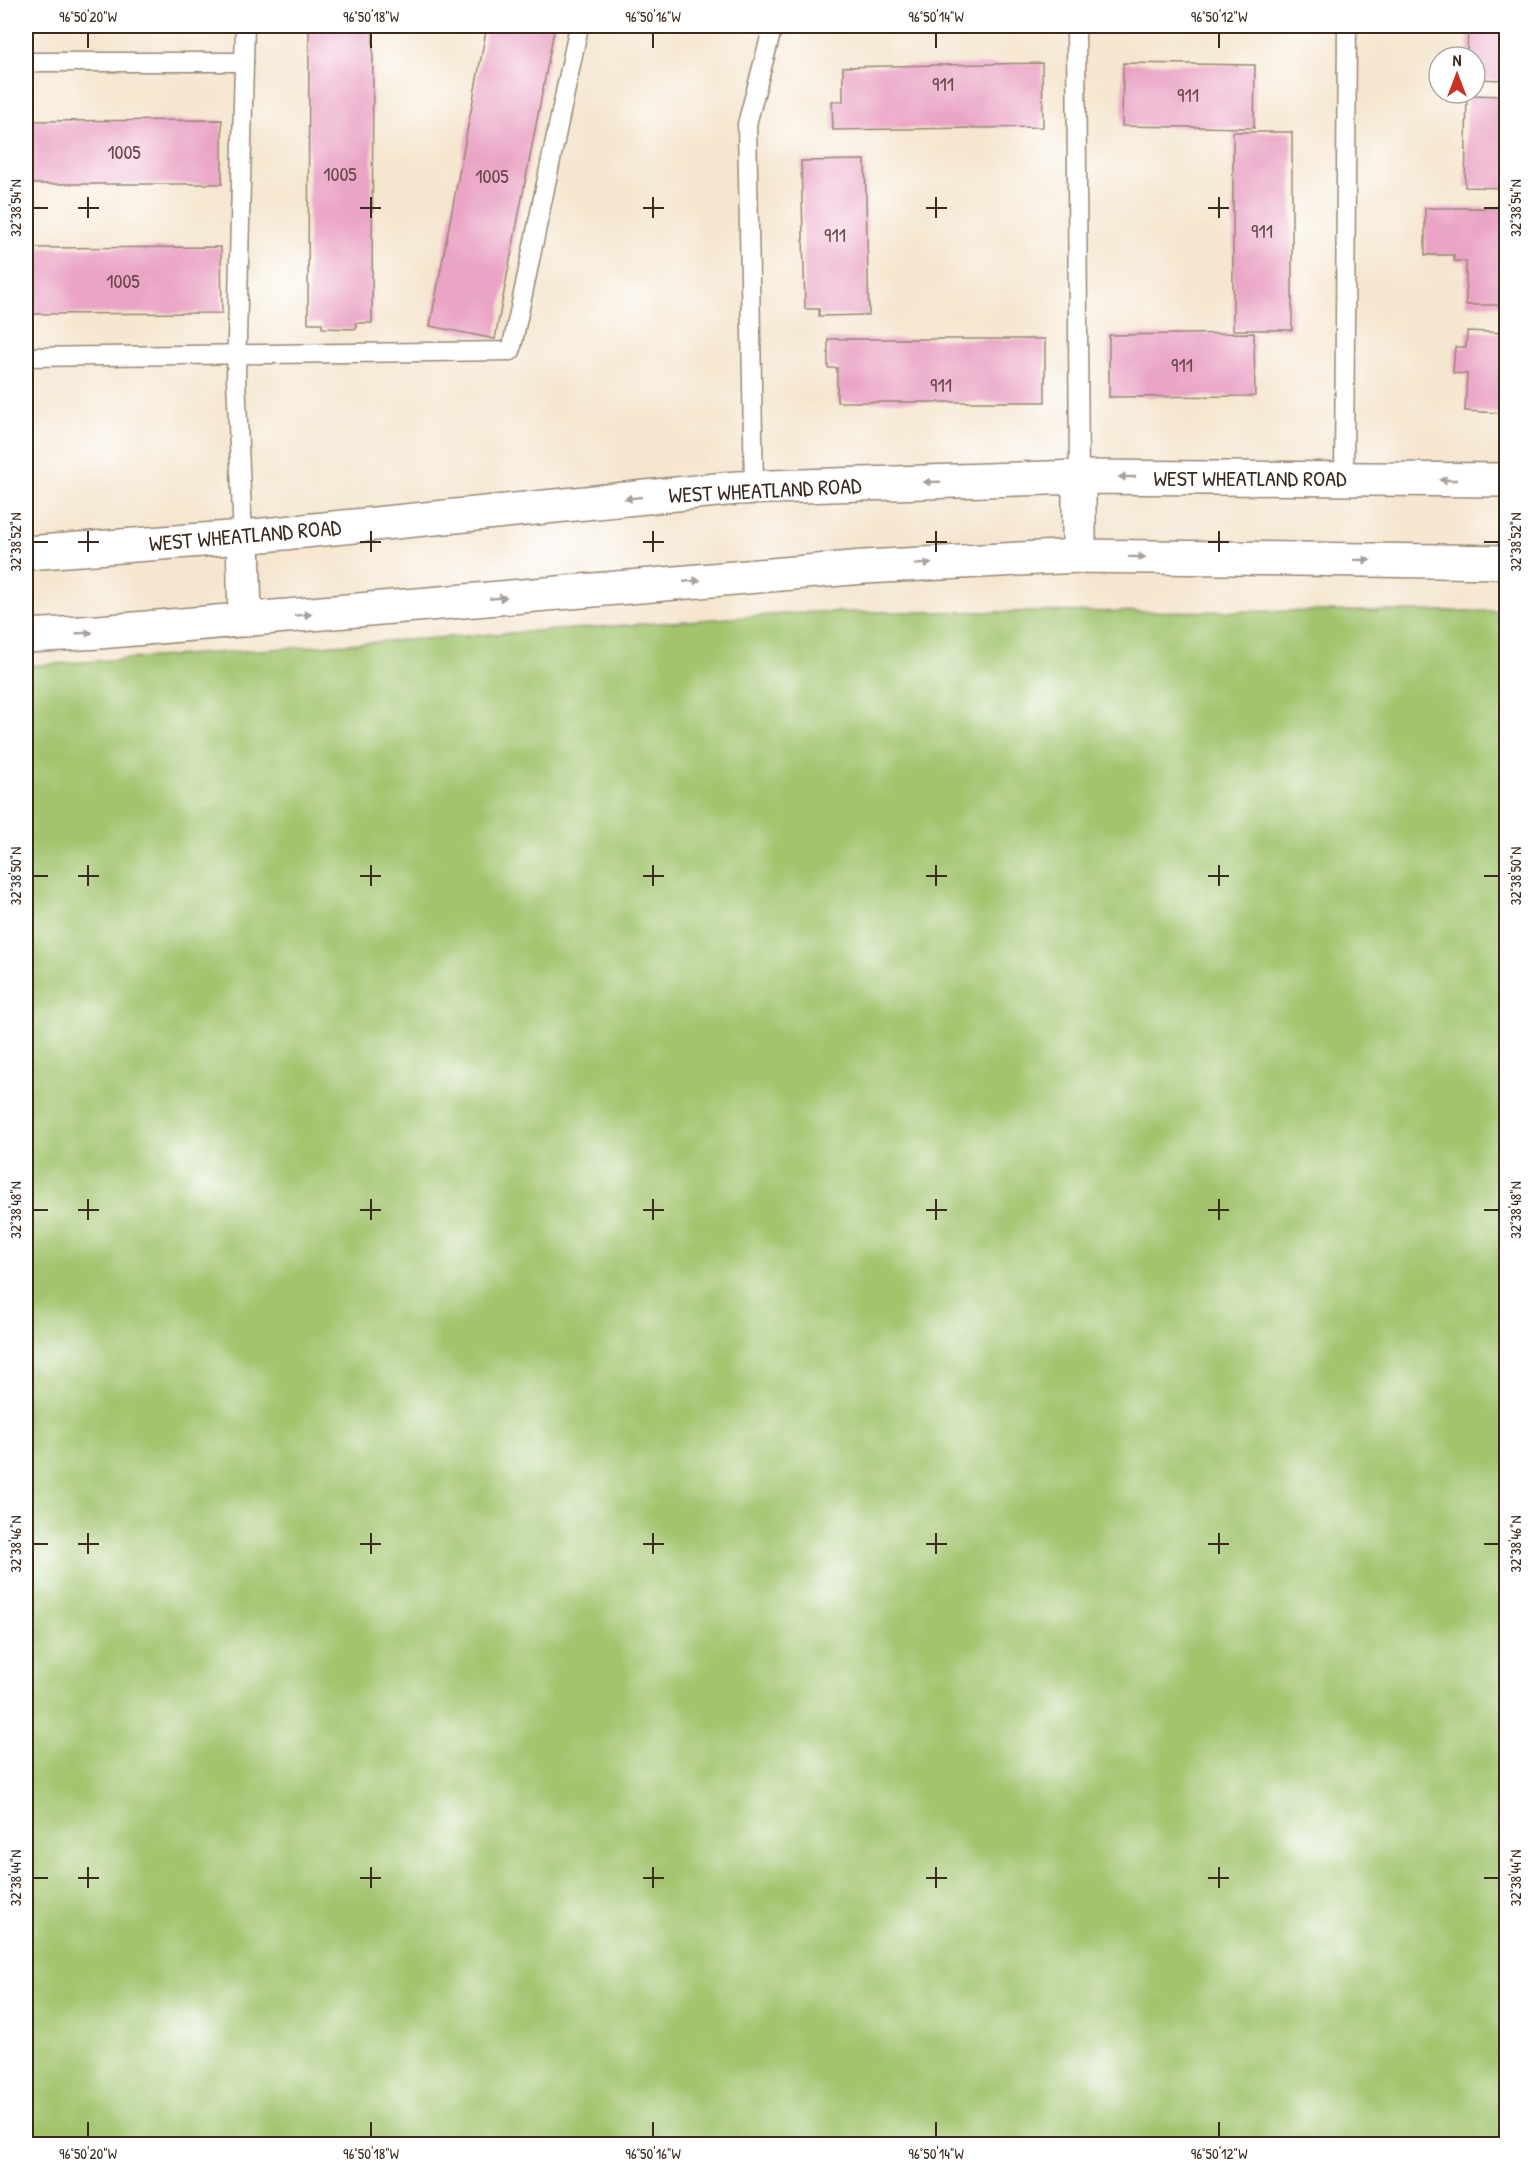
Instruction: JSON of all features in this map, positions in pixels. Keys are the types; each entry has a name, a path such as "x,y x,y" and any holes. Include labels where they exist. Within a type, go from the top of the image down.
{"main road":[{"name":"WEST WHEATLAND ROAD","path":"26,553 243,537 754,487 1079,477 1506,480"},
{"path":"1079,477 1079,556"},
{"path":"243,537 245,620"},
{"path":"26,636 245,620 864,567 1079,556 1506,562"}],"lane":[{"path":"243,537 237,354 245,26"},
{"path":"26,357 511,351 579,26"},
{"path":"754,487 747,124 773,26"},
{"path":"1076,26 1079,477"},
{"path":"1344,479 1347,26"},
{"path":"26,62 244,62"}],"green space":[{"path":"1506,611 1506,2144 26,2144 26,666 816,612"}],"building":[{"path":"309,26 373,26 372,323 356,323 356,329 322,328 322,323 308,323"},
{"path":"487,26 555,26 495,339 430,326"},
{"path":"1468,26 1506,26 1506,80 1487,79 1487,45 1467,45"},
{"path":"1042,63 1043,127 833,130 832,101 843,101 843,67"},
{"path":"1123,63 1255,65 1254,128 1122,126"},
{"path":"1487,96 1506,96 1506,188 1465,187 1467,105 1487,105"},
{"path":"222,120 222,184 26,184 26,121"},
{"path":"1233,132 1292,132 1292,330 1233,330"},
{"path":"865,160 869,315 819,316 819,309 805,309 801,161"},
{"path":"1425,208 1506,208 1506,305 1466,305 1466,261 1454,261 1454,255 1425,255"},
{"path":"221,247 222,313 26,314 26,248"},
{"path":"1467,331 1506,333 1506,397 1499,397 1499,413 1465,411 1467,374 1453,373 1455,347 1466,347"},
{"path":"1254,333 1255,396 1109,397 1109,335"},
{"path":"828,339 1045,339 1045,402 837,402 837,368 828,368"}]}
